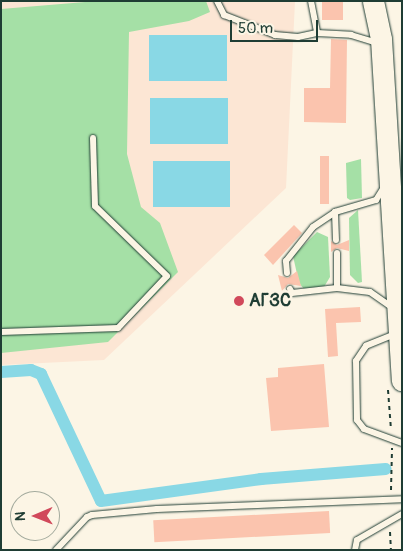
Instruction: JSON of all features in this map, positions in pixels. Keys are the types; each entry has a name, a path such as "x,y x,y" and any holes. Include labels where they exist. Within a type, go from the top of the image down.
{"highway":[{"path":"374,1 381,41 390,178 398,241 398,322 402,380"}],"lane":[{"path":"217,1 224,15 275,36 298,37 316,33 351,35 381,41"},
{"path":"311,1 316,33"},
{"path":"1,332 118,328 167,276 95,206 94,138"},
{"path":"287,273 286,261 312,227 335,212 376,200 390,178"},
{"path":"335,212 336,240"},
{"path":"337,253 337,288"},
{"path":"290,289 292,293 337,288 370,292 383,299 398,322 366,346 356,361 357,420 364,429 402,443"},
{"path":"56,550 92,515 157,509 402,499"},
{"path":"355,550 357,540 402,514"}],"shaded area":[{"path":"1,1 295,1 286,188 104,360 1,365"}],"green space":[{"path":"97,1 206,1 210,12 189,21 129,32 127,154 141,207 160,223 178,272 108,342 1,353 1,9"},
{"path":"361,159 362,198 350,200 347,198 346,163"},
{"path":"358,210 362,282 358,283 350,275 349,218"},
{"path":"317,232 328,237 330,277 324,287 304,289 299,283 293,256"}],"water":[{"path":"149,35 227,35 227,81 149,81"},
{"path":"150,98 228,98 228,144 150,144"},
{"path":"153,161 230,161 230,207 153,207"}],"building":[{"path":"322,1 343,1 343,20 322,20"},
{"path":"331,39 347,40 346,123 304,122 304,88 330,88"},
{"path":"320,156 329,156 329,204 320,204"},
{"path":"294,225 302,233 273,265 264,255"},
{"path":"349,240 349,251 337,248 331,252 331,241 337,245"},
{"path":"297,271 301,286 288,284 282,291 278,275 288,278"},
{"path":"360,307 361,322 336,323 338,356 328,357 325,309"},
{"path":"324,364 329,427 271,431 266,378 278,377 278,368"},
{"path":"329,511 330,533 154,542 153,520"}],"waterway":[{"path":"1,372 31,370 41,374 101,501 261,479 386,469"}],"place":[{"name":"АГЗС","path":"239,301"}]}
